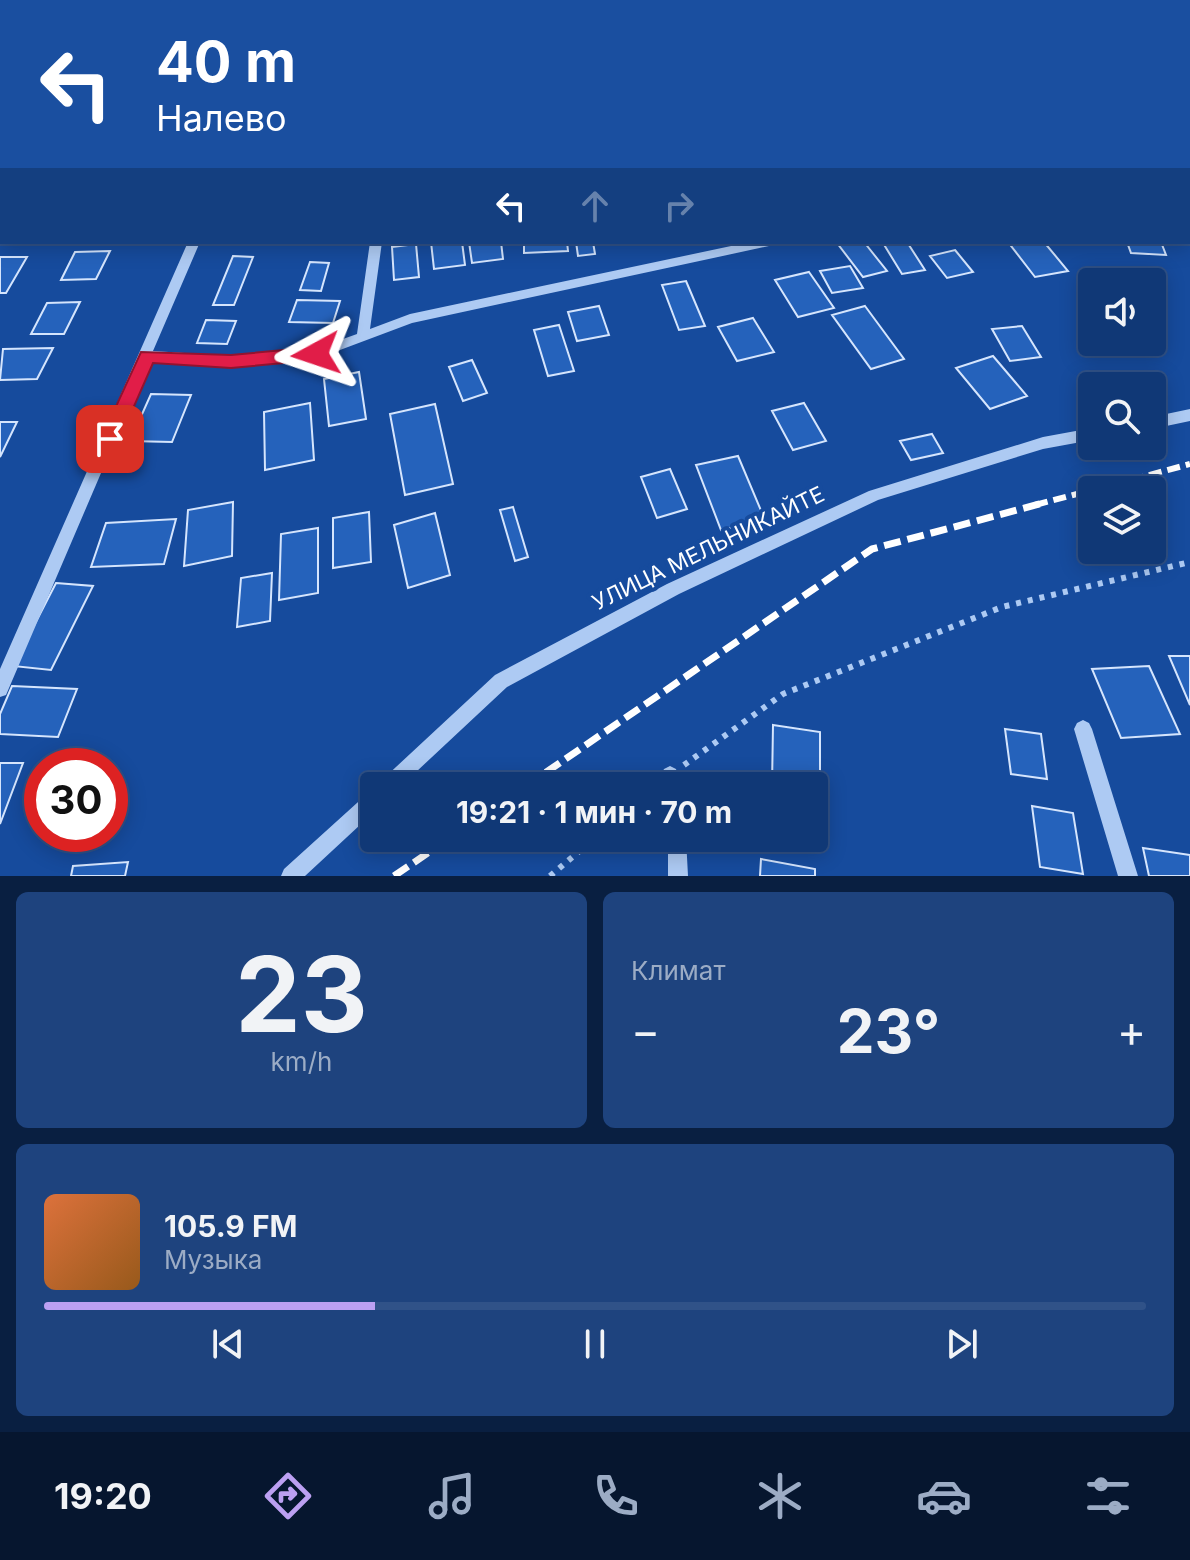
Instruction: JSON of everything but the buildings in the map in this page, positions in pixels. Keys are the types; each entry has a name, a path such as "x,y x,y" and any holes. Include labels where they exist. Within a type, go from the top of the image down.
{"street":[{"path":"0,689 193,244"},
{"path":"363,336 376,244"},
{"path":"147,356 231,361 302,355 410,319 760,244"},
{"path":"1166,420 1190,415"},
{"name":"УЛИЦА МЕЛЬНИКАЙТЕ","path":"403,772 501,681 673,589 874,495 1043,443 1078,437"},
{"path":"1083,729 1128,876"},
{"path":"291,876 360,812"},
{"path":"677,852 678,876"}],"path":[{"path":"683,772 783,694 1002,607 1190,562"},
{"path":"550,876 578,852"}],"railway":[{"path":"1146,476 1190,464"},
{"path":"1035,505 1078,494"},
{"path":"546,772 872,549 1043,503"},
{"path":"394,876 429,852"}],"route":[{"path":"110,439 147,356 231,361 316,354"}]}
